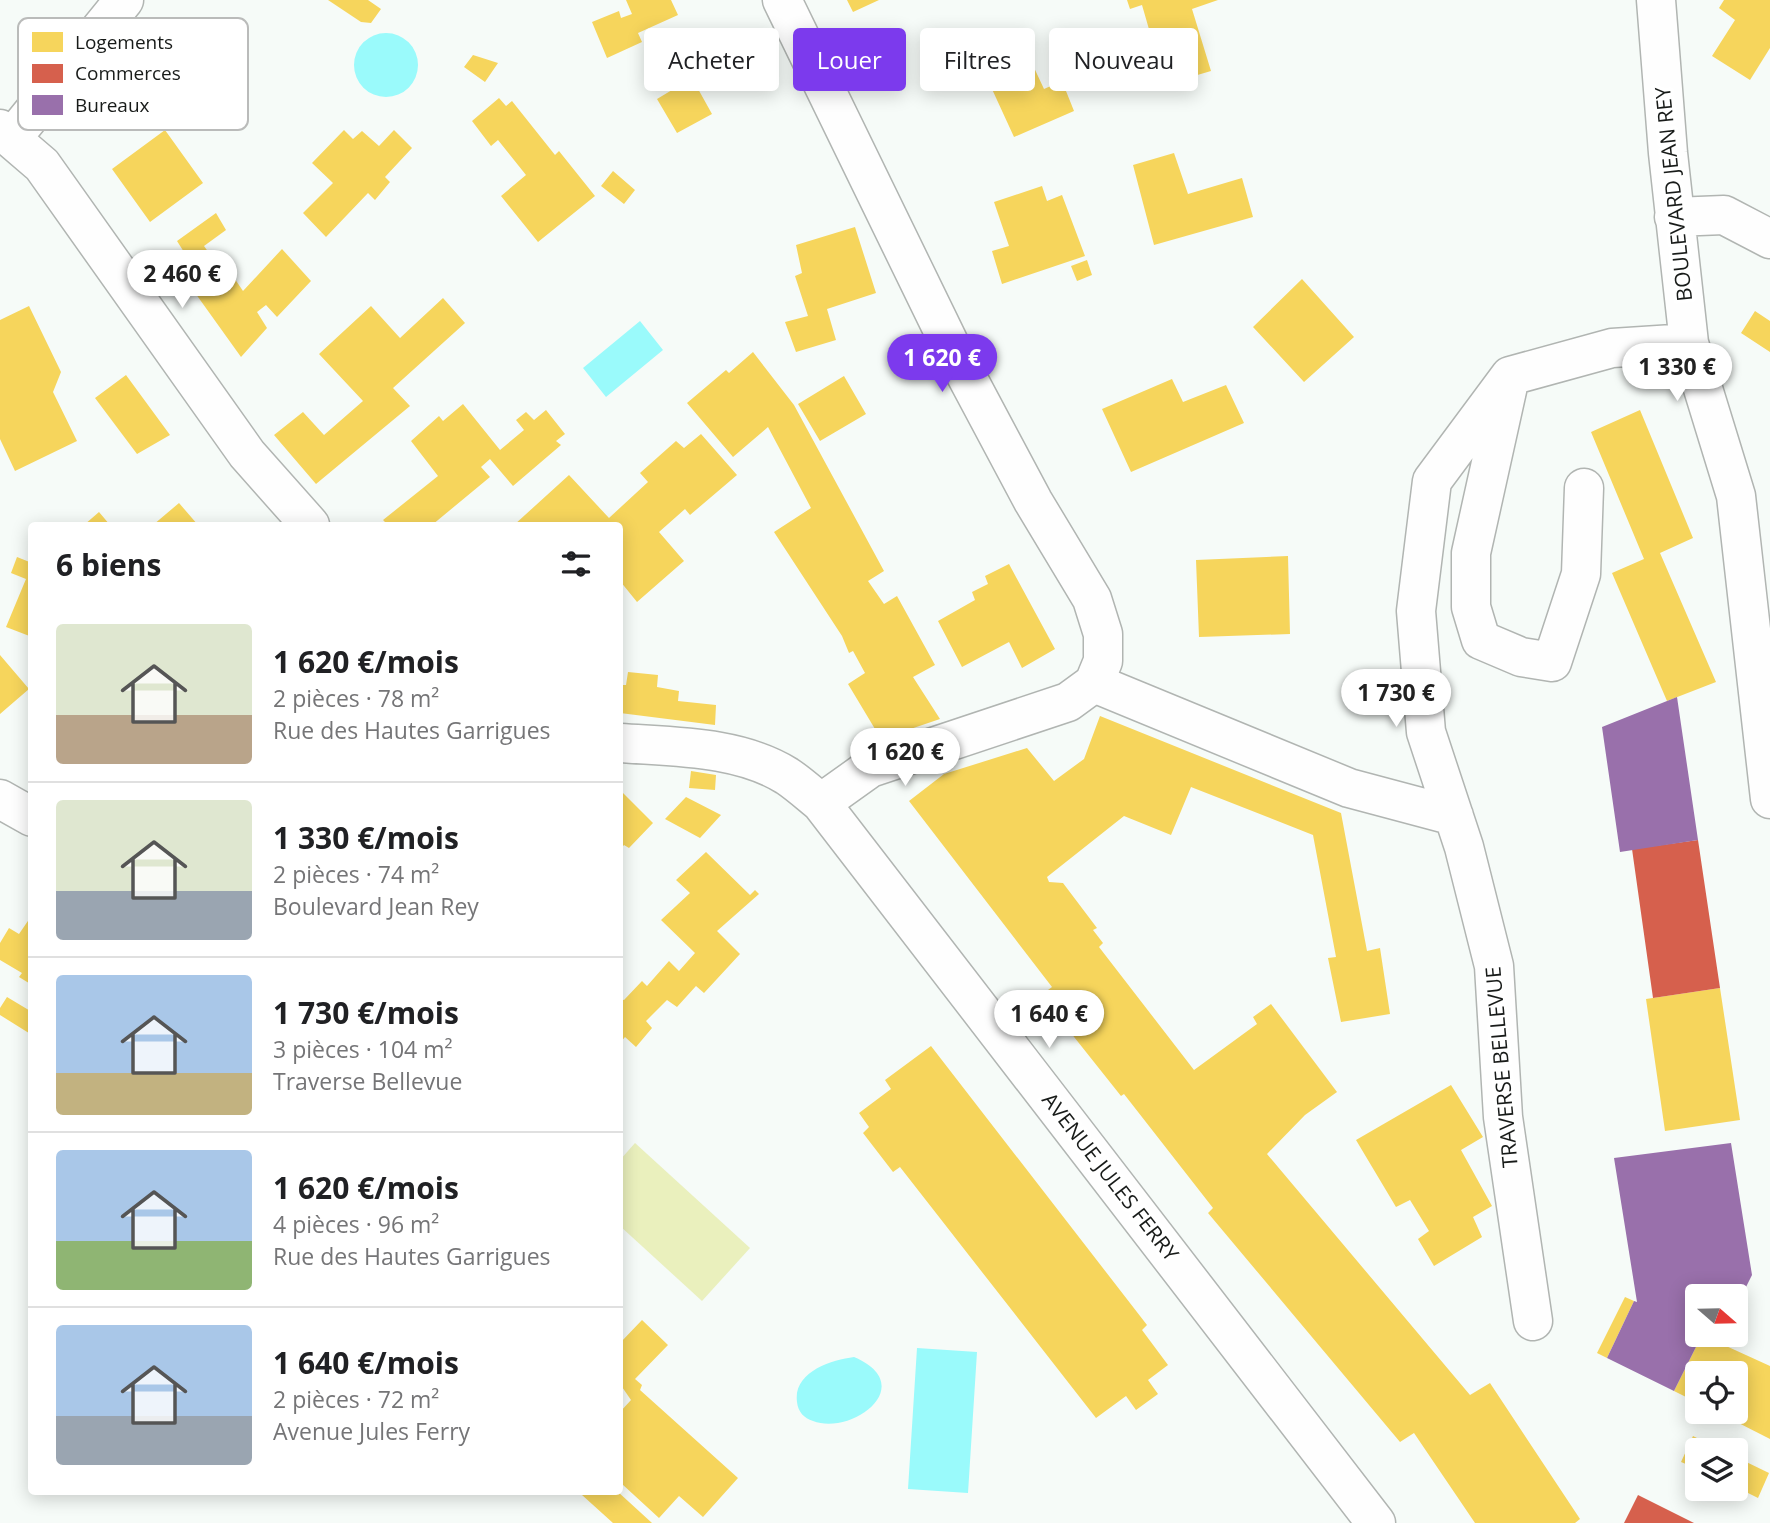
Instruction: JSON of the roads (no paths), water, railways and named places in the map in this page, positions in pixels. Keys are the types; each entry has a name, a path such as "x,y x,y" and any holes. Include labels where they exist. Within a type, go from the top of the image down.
{"street":[{"path":"108,18 124,0"},
{"path":"782,0 951,347 1033,501 1092,598 1103,634 1102,661 1094,682 1068,702 870,768 821,803"},
{"name":"BOULEVARD JEAN REY","path":"1656,0 1674,217 1689,343 1736,496 1770,799"},
{"path":"18,120 6,134 42,165 247,454 307,522"},
{"path":"1674,217 1724,215 1770,239"},
{"path":"1584,488 1581,575 1552,662 1521,657 1481,640 1471,607 1471,553 1510,376 1612,348 1689,343"},
{"name":"TRAVERSE BELLEVUE","path":"1510,376 1432,481 1416,611 1426,732 1454,816 1494,966 1503,1117 1533,1321"},
{"path":"1094,682 1349,788 1454,816"},
{"name":"AVENUE JULES FERRY","path":"623,743 711,751 751,760 786,776 821,803 1376,1523"},
{"path":"0,799 28,815"}],"water":[{"path":"386,33 404,39 412,47 418,65 412,83 404,91 386,97 368,91 360,83 354,65 360,47 368,39"},
{"path":"640,321 663,350 606,397 583,368"},
{"path":"917,1348 977,1352 968,1493 908,1489"},
{"path":"854,1357 873,1368 881,1381 880,1394 873,1405 861,1415 829,1424 804,1416 799,1409 797,1392 807,1375 835,1361"}]}
